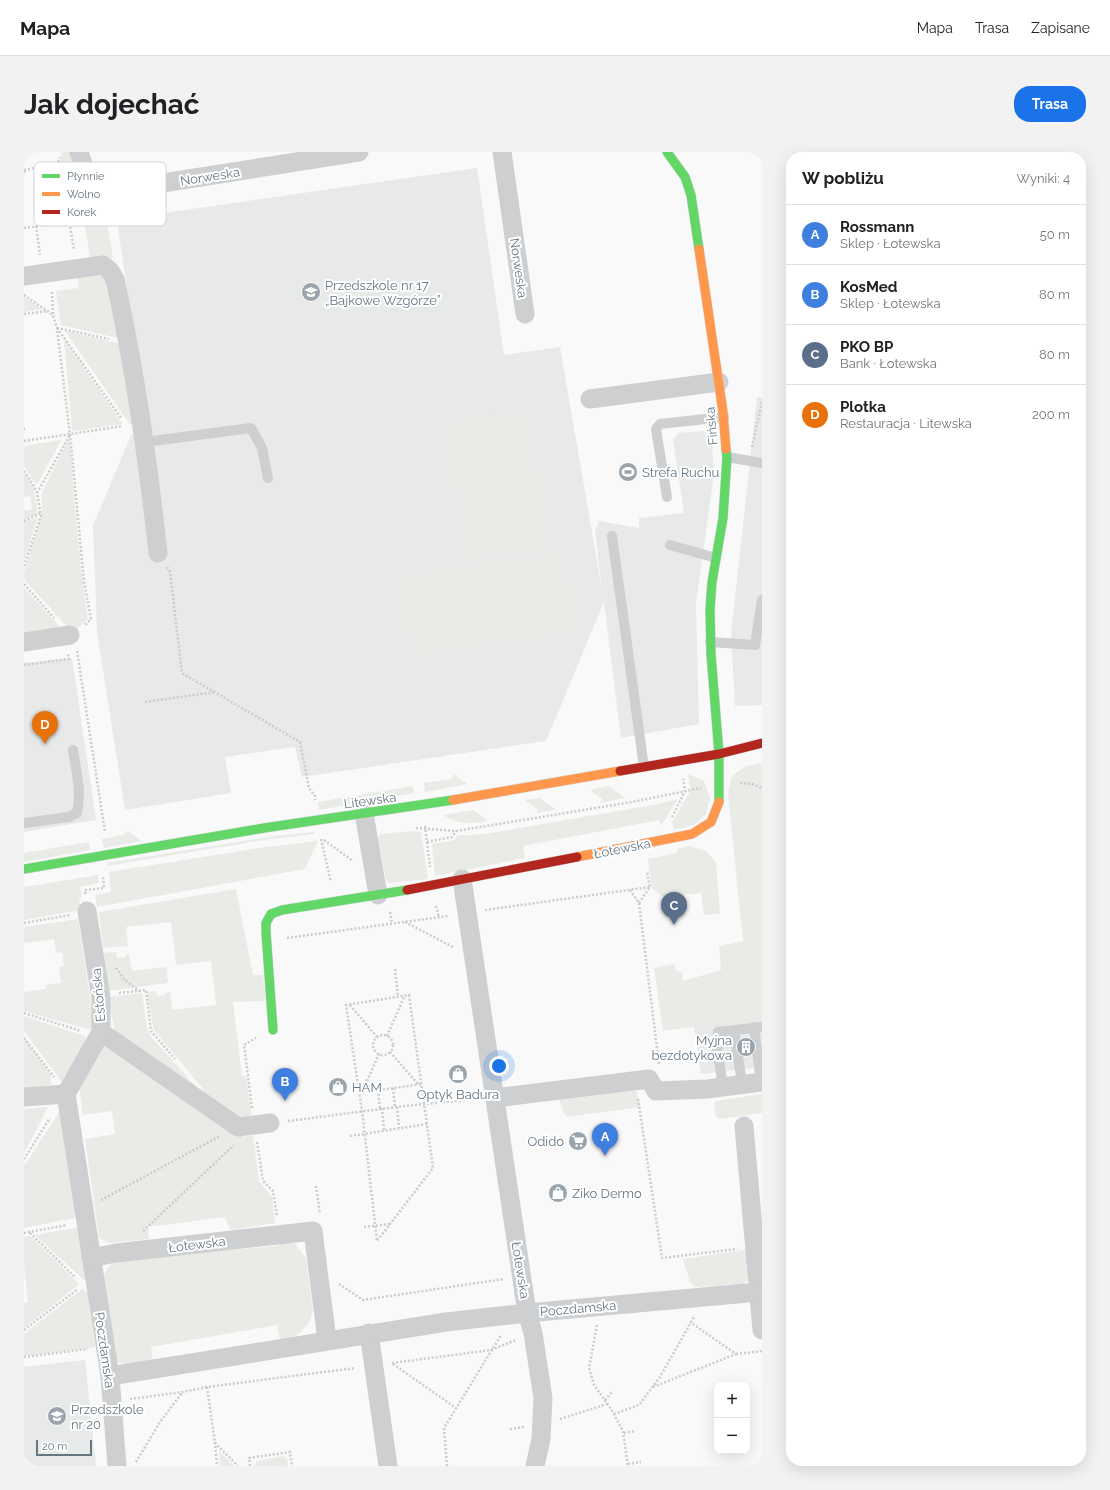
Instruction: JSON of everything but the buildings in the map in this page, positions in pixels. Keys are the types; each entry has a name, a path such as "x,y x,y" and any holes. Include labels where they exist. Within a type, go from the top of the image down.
{"street":[{"name":"Norweska","path":"79,152 83,162"},
{"name":"Norweska","path":"166,182 359,152"},
{"name":"Norweska","path":"502,152 525,314"},
{"name":"Fińska","path":"667,152 684,177 691,195 724,417 727,457 723,518 716,558 710,608 712,678 719,754"},
{"path":"33,275 103,266 110,271 114,279 129,344 144,438 158,553"},
{"path":"590,399 719,382"},
{"path":"24,642 70,636"},
{"name":"Litewska","path":"24,869 264,828 421,806 719,754 762,743"},
{"name":"Litewska","path":"719,754 762,753"},
{"name":"Łotewska","path":"272,1030 266,932 266,923 271,914 282,910 378,895 692,834 711,822 720,801 719,754"},
{"path":"364,813 378,895"},
{"name":"Łotewska","path":"110,1376 369,1333 446,1322 521,1314 495,1098 462,879"},
{"name":"Estońska","path":"62,1087 100,1034 101,998 87,911"},
{"path":"100,1034 254,1125"},
{"path":"495,1098 649,1079 656,1091 707,1089 762,1082"},
{"path":"24,1097 62,1087 84,1209 91,1258"},
{"path":"744,1126 759,1281 762,1330"},
{"name":"Łotewska","path":"91,1258 116,1253 313,1231 326,1340"},
{"name":"Poczdamska","path":"91,1258 104,1347 110,1376 117,1466"},
{"name":"Poczdamska","path":"535,1466 541,1431 543,1398 533,1333 521,1314 759,1281"},
{"path":"369,1333 388,1466"}],"lane":[{"path":"667,497 656,429 660,424 724,417"},
{"path":"144,438 251,428 262,448 268,478"},
{"path":"727,457 762,463"},
{"path":"612,536 644,767"},
{"path":"670,545 716,558"},
{"path":"710,642 755,645 762,600"},
{"path":"24,823 69,817 77,813 79,805 79,792 72,750"},
{"path":"723,1087 717,1038 718,1032 758,1027 762,1082"},
{"path":"734,1030 742,1084"}],"path":[{"path":"58,162 62,152"},
{"path":"25,176 24,170 34,168"},
{"path":"24,228 36,226 33,275"},
{"path":"70,226 76,269"},
{"path":"52,292 53,315 57,328 70,435 84,580 91,620 70,636"},
{"path":"24,294 53,315"},
{"path":"24,314 47,311"},
{"path":"57,328 129,344"},
{"path":"57,328 126,425 144,438"},
{"path":"24,441 70,435 126,425"},
{"path":"37,493 70,435"},
{"path":"24,471 37,493 41,513 24,566"},
{"path":"24,521 41,513"},
{"path":"158,553 170,572 182,673 300,742 309,788 315,796"},
{"path":"24,584 76,644 105,832"},
{"path":"144,702 215,692"},
{"path":"671,819 685,791 683,777"},
{"path":"738,783 752,784 762,788"},
{"path":"427,842 452,838 456,831 632,802 706,787"},
{"path":"424,820 430,870"},
{"path":"335,902 320,836 359,865"},
{"path":"639,903 650,887 647,872"},
{"path":"481,911 650,887"},
{"path":"630,890 639,903 662,1090"},
{"path":"24,923 87,911"},
{"path":"280,939 403,921 451,916"},
{"path":"403,921 458,950"},
{"path":"112,963 124,979 138,990"},
{"path":"395,969 398,997"},
{"path":"116,994 146,990 151,1031 176,1060"},
{"path":"388,1036 404,996"},
{"path":"404,996 409,996 420,1084 433,1168 377,1241 360,1093 346,1005 404,996"},
{"path":"350,1004 377,1037"},
{"path":"24,1013 100,1034"},
{"path":"382,1034 388,1036 393,1041 393,1048 390,1052 386,1054 379,1054 374,1050 373,1044 377,1037 382,1034"},
{"path":"24,1038 62,1087"},
{"path":"390,1052 420,1084"},
{"path":"360,1093 379,1054"},
{"path":"635,1080 662,1258 740,1248"},
{"path":"360,1093 420,1084"},
{"path":"393,1088 399,1128"},
{"path":"378,1090 384,1130"},
{"path":"84,1209 254,1125 424,1103 495,1098"},
{"path":"24,1160 51,1116"},
{"path":"350,1136 427,1124"},
{"path":"116,1253 173,1203 254,1125"},
{"path":"364,1227 391,1224"},
{"path":"24,1233 71,1225"},
{"path":"30,1232 78,1280"},
{"path":"317,1267 363,1300 510,1278"},
{"path":"24,1330 83,1285"},
{"path":"447,1466 444,1428 491,1350 521,1314"},
{"path":"688,1317 701,1316"},
{"path":"614,1414 639,1405 660,1377 694,1317"},
{"path":"690,1322 736,1354"},
{"path":"597,1325 589,1368 594,1385 614,1414 624,1433 628,1465 642,1462"},
{"path":"590,1326 604,1325"},
{"path":"112,1401 182,1392 207,1387 491,1350 533,1333"},
{"path":"24,1357 104,1347"},
{"path":"653,1386 736,1354 762,1351"},
{"path":"393,1363 456,1408"},
{"path":"207,1387 215,1440 217,1466"},
{"path":"134,1466 160,1422 182,1392"},
{"path":"605,1400 612,1392"},
{"path":"541,1431 578,1414 607,1404"},
{"path":"624,1433 636,1431"},
{"path":"215,1440 215,1443 238,1466"},
{"path":"250,1466 249,1458 290,1452 292,1466"}],"shaded area":[{"path":"63,152 70,152 73,162 60,162"},
{"path":"477,168 504,355 560,347 602,590 595,531 599,521 639,528 639,518 684,513 673,440 678,433 711,430 714,474 696,603 699,724 621,738 604,602 546,741 302,777 295,747 225,757 231,793 125,810 97,632 93,526 131,435 148,432 118,228 120,226 166,226 166,213"},
{"path":"85,226 108,226 113,258 91,262"},
{"path":"77,273 96,274 106,281 113,296 122,339 61,325 56,291 79,288"},
{"path":"24,297 42,309 24,312"},
{"path":"65,331 122,344 139,428 129,423"},
{"path":"64,340 122,423 121,424 74,431 72,429"},
{"path":"757,397 762,398 762,705 735,706 731,635"},
{"path":"529,411 546,547 464,559 446,422"},
{"path":"61,440 38,483 36,484 24,466 24,446"},
{"path":"68,440 70,442 77,531 88,619 76,630 71,631 24,579 24,572 42,514 42,492"},
{"path":"24,473 33,485 38,514 24,519 24,511 32,509 30,496 24,497"},
{"path":"38,517 24,561 24,522"},
{"path":"564,552 575,631 410,655 399,576"},
{"path":"24,588 64,631 24,636"},
{"path":"72,658 96,820 24,832 24,663"},
{"path":"762,763 762,1018 663,1031 654,968 674,964 676,971 682,972 683,981 721,970 719,946 743,941 728,793 732,776 746,766"},
{"path":"688,774 704,781 710,798 706,814 694,825 674,830 672,822 691,790"},
{"path":"453,775 467,784 425,792 424,783 452,779"},
{"path":"413,786 414,793 319,810 318,802"},
{"path":"608,786 625,798 600,803 602,799 590,790"},
{"path":"540,798 556,810 536,813 538,810 525,800"},
{"path":"678,799 661,826 659,820 523,846 525,858 435,876 432,844 455,840 457,835 485,834 653,805"},
{"path":"473,810 488,821 465,823 455,821 443,815"},
{"path":"128,831 142,841 104,848 102,839 123,835"},
{"path":"414,831 421,832 428,879 390,883 386,881 378,838 380,834"},
{"path":"314,832 314,834 257,841 107,866 107,863 275,836"},
{"path":"318,841 305,869 97,907 95,895 111,892 109,872 266,847"},
{"path":"89,842 90,850 24,862 24,853"},
{"path":"690,846 707,852 716,863 720,914 704,915 701,893 662,896 652,888 648,859 677,853 677,849"},
{"path":"98,875 99,883 80,887 82,897 79,898 81,910 24,920 24,887"},
{"path":"236,889 253,975 263,975 266,1001 233,1002 242,1076 246,1076 253,1124 247,1124 206,1096 203,1089 154,1030 147,992 156,991 157,996 165,995 165,993 170,992 172,1010 216,1005 211,961 176,965 171,922 126,927 128,946 103,948 99,912"},
{"path":"78,919 95,1028 87,1029 24,1011 24,992 46,989 46,985 61,983 59,967 64,966 62,952 56,953 54,939 24,943 24,927"},
{"path":"116,952 117,958 126,957 125,955 129,954 132,971 166,967 168,983 108,991 103,953"},
{"path":"142,993 147,1028 152,1038 199,1090 115,1032 108,997"},
{"path":"24,1016 85,1036 86,1042 62,1082 24,1031"},
{"path":"762,1018 762,1067 701,1074 694,1027"},
{"path":"24,1037 50,1074 51,1085 24,1088"},
{"path":"111,1045 244,1137 253,1135 259,1181 272,1197 275,1223 231,1230 224,1217 148,1227 149,1239 109,1243 99,1238 85,1139 115,1134 112,1111 83,1115 79,1086 103,1046"},
{"path":"633,1087 637,1092 640,1107 567,1117 559,1100 561,1094"},
{"path":"762,1094 762,1113 720,1119 716,1116 714,1103 716,1101"},
{"path":"48,1107 24,1153 24,1109"},
{"path":"60,1111 79,1217 24,1228 24,1166"},
{"path":"80,1227 86,1281 35,1235"},
{"path":"30,1236 79,1284 24,1328 24,1303 28,1302 24,1264 24,1237"},
{"path":"281,1240 295,1244 306,1258 313,1311 310,1321 301,1332 292,1338 280,1340 277,1325 151,1347 153,1362 127,1365 118,1362 114,1358 104,1276 108,1268 116,1261 119,1259 277,1246"},
{"path":"750,1249 752,1269 749,1277 742,1285 695,1287 690,1282 683,1259"},
{"path":"82,1289 88,1292 95,1347 24,1356 24,1334"},
{"name":"Przedszkole nr 20","path":"85,1360 96,1466 24,1466 24,1367"},
{"path":"219,1451 234,1466 220,1466"},
{"path":"283,1456 287,1459 288,1466 255,1466 257,1461"}],"traffic: fast":[{"path":"667,152 685,177 691,195 699,249"},
{"path":"719,802 719,754 711,654 710,609 712,582 723,518 727,457 726,449"},
{"path":"24,869 264,828 453,800"},
{"path":"273,1030 266,932 266,923 271,914 282,910 407,890"}],"traffic: slow":[{"path":"699,249 723,412 726,449"},
{"path":"453,800 620,771"},
{"path":"577,857 692,834 711,822 719,802"}],"traffic: jam":[{"path":"620,771 719,754 762,743"},
{"path":"407,890 577,857"}],"place":[{"name":"Przedszkole nr 17 „Bajkowe Wzgórze”","path":"311,292"},
{"name":"Strefa Ruchu","path":"628,472"},
{"name":"Plotka","path":"45,744"},
{"name":"PKO BP","path":"674,925"},
{"name":"Myjna bezdotykowa","path":"746,1047"},
{"name":"Optyk Badura","path":"458,1074"},
{"name":"HAM","path":"338,1087"},
{"name":"KosMed","path":"285,1101"},
{"name":"Odido","path":"578,1141"},
{"name":"Rossmann","path":"605,1156"},
{"name":"Ziko Dermo","path":"558,1193"},
{"name":"Przedszkole nr 20","path":"57,1416"}]}
